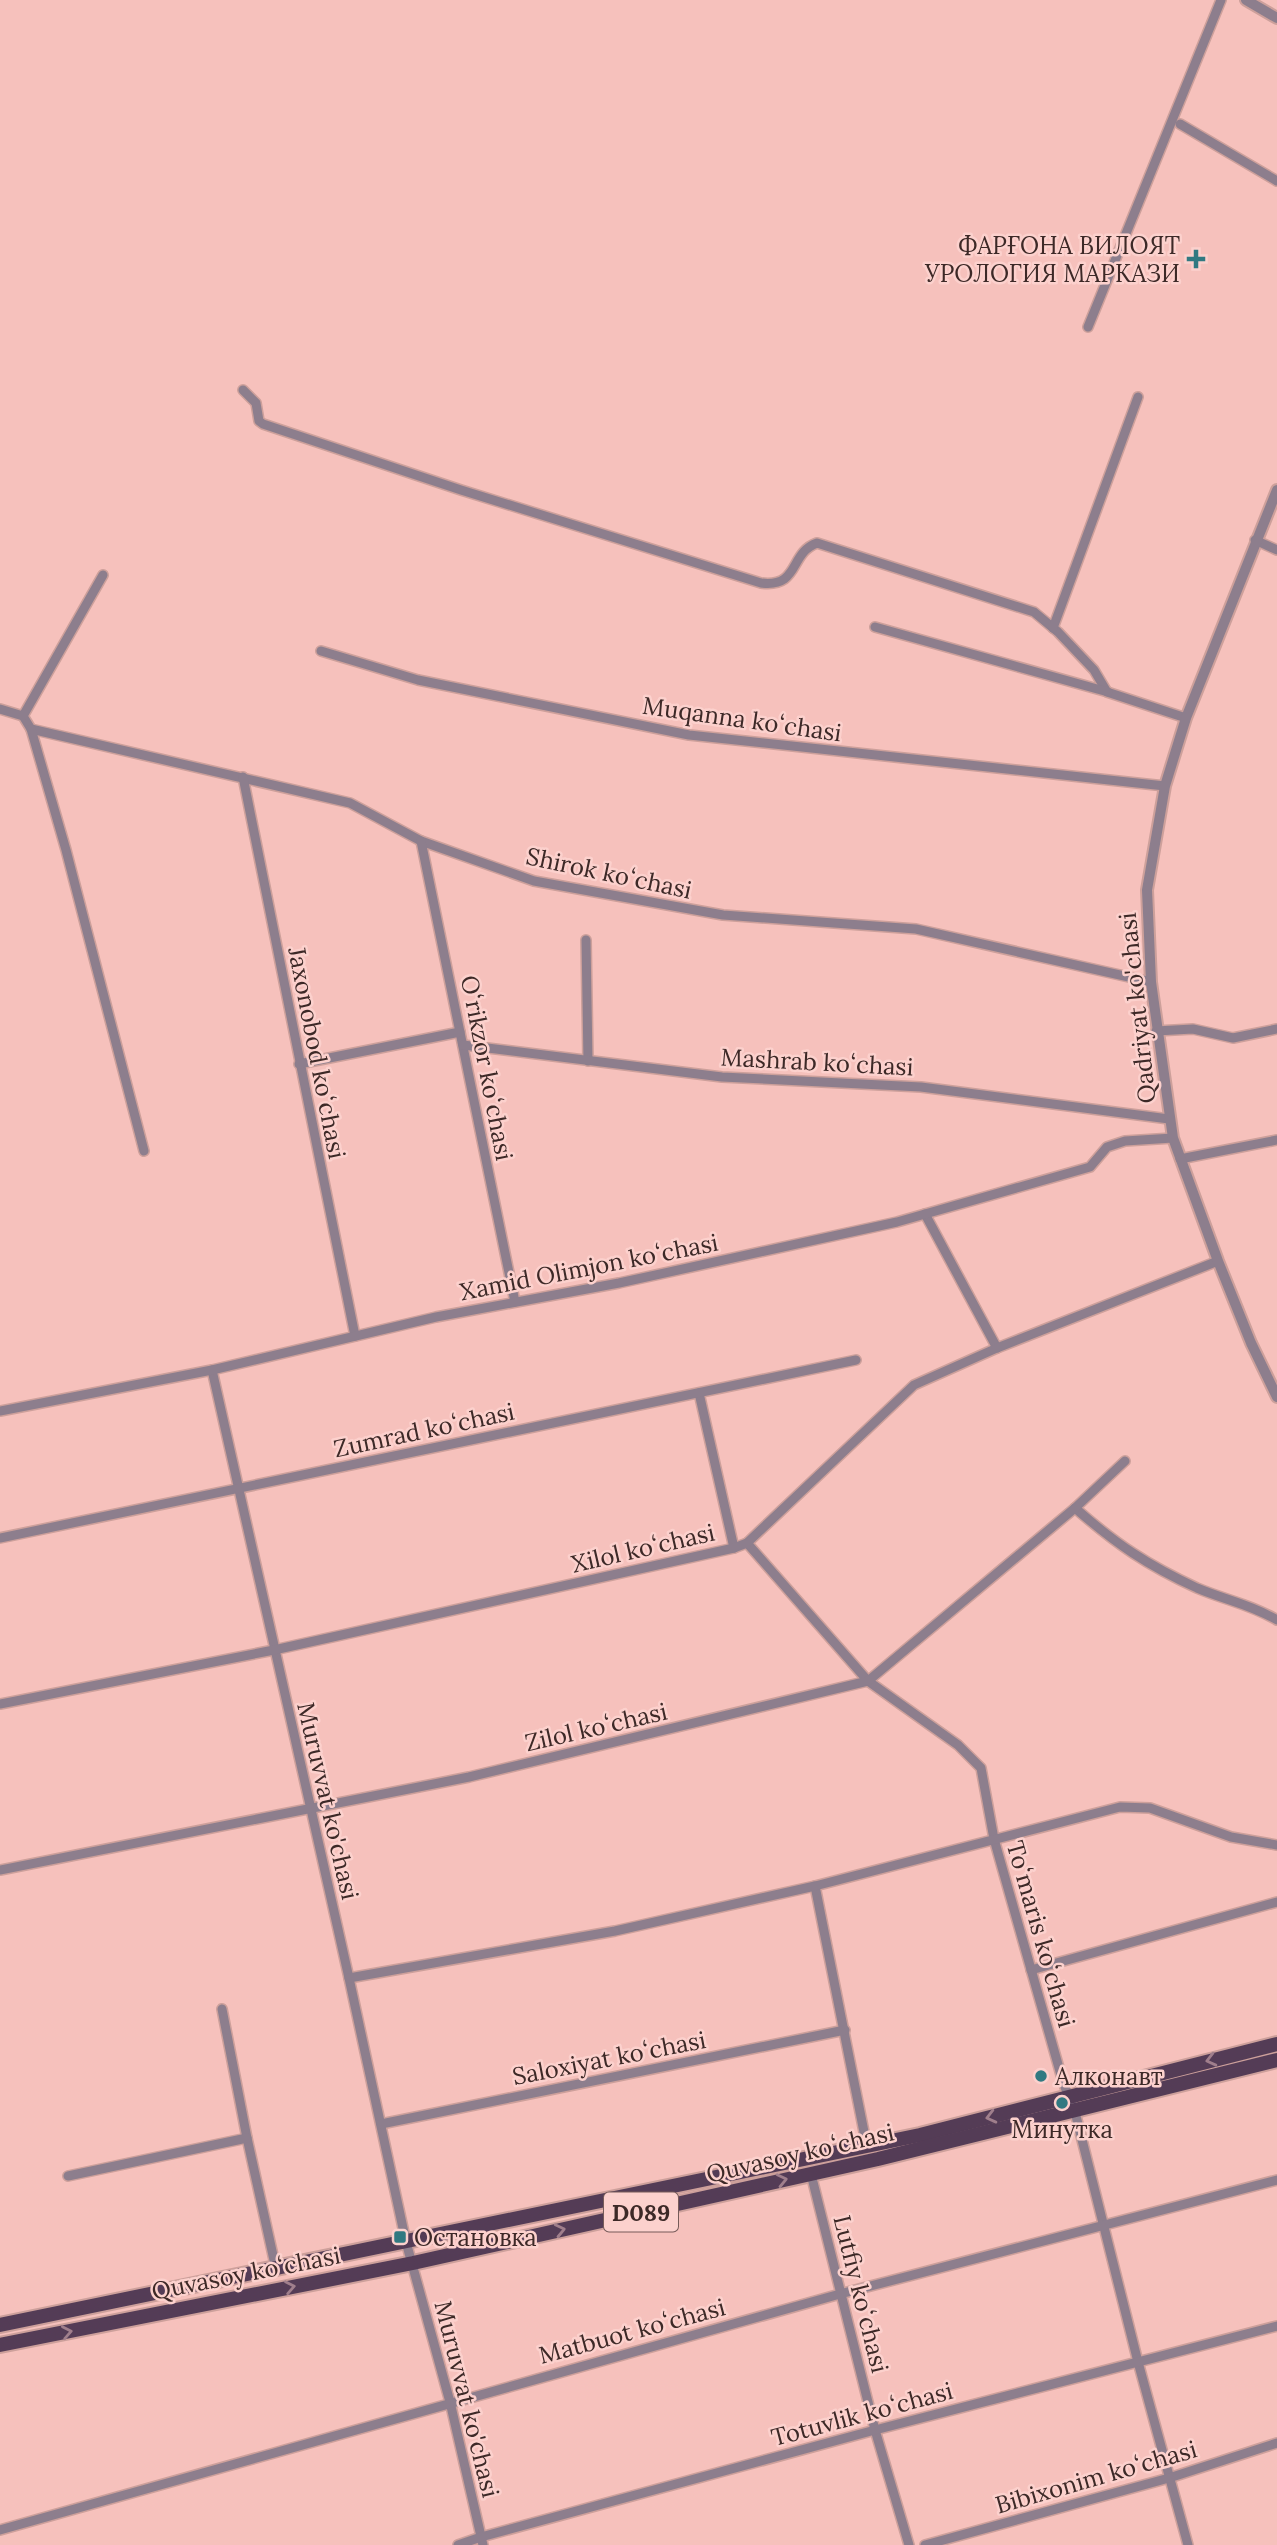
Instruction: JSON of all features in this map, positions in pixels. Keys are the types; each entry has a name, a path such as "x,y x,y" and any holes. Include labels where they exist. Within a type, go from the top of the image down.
{"main road":[{"name":"Quvasoy koʻchasi","path":"0,2325 874,2145 1277,2044"},
{"name":"Quvasoy koʻchasi","path":"0,2345 413,2263 1075,2112 1277,2060"}],"street":[{"path":"1088,327 1221,0"},
{"path":"1246,0 1277,18"},
{"path":"1180,124 1277,181"},
{"path":"243,390 254,399 259,421 264,424 461,491 761,583 782,582 807,547 817,543 1034,612 1094,670 1107,692 1186,718"},
{"path":"1053,628 1138,397"},
{"name":"Qadriyat ko'chasi","path":"1277,490 1186,718 1164,786 1147,890 1151,982 1173,1138 1218,1261 1251,1343 1277,1397"},
{"path":"1255,540 1277,550"},
{"path":"23,716 103,575"},
{"path":"875,627 1113,694"},
{"name":"Muqanna koʻchasi","path":"321,651 418,680 689,735 1164,786"},
{"path":"0,709 23,716 31,729 144,1151"},
{"name":"Shirok koʻchasi","path":"31,729 350,803 421,841 534,881 723,915 916,929 1151,982"},
{"name":"Jaxonobod koʻchasi","path":"243,777 355,1336"},
{"name":"Oʻrikzor koʻchasi","path":"421,841 515,1302"},
{"path":"586,940 588,1061"},
{"path":"1157,1031 1193,1029 1233,1038 1277,1029"},
{"path":"299,1064 460,1032"},
{"name":"Mashrab koʻchasi","path":"463,1045 722,1077 921,1087 1169,1119"},
{"name":"Xamid Olimjon koʻchasi","path":"0,1411 212,1370 436,1317 632,1280 925,1214 1090,1167 1107,1147 1125,1141 1173,1138"},
{"path":"1180,1159 1277,1140"},
{"path":"925,1214 997,1348"},
{"name":"Xilol koʻchasi","path":"0,1704 274,1650 734,1548 747,1543 914,1385 997,1348 1031,1337 1218,1261"},
{"name":"Zumrad koʻchasi","path":"0,1538 856,1360"},
{"name":"Muruvvat ko'chasi","path":"212,1370 406,2242 450,2402 482,2541"},
{"path":"699,1393 734,1548"},
{"name":"Zilol koʻchasi","path":"0,1870 469,1777 868,1681 1074,1508 1125,1461"},
{"path":"1074,1508 1135,1556 1200,1589 1255,1607 1277,1620"},
{"name":"Toʻmaris koʻchasi","path":"747,1543 868,1681 958,1745 981,1769 994,1839 1075,2112 1102,2225 1188,2545"},
{"path":"349,1978 615,1931 815,1886 1120,1807 1150,1808 1231,1837 1277,1845"},
{"path":"815,1886 845,2030 874,2145"},
{"path":"1031,1970 1277,1902"},
{"path":"222,2010 276,2269"},
{"name":"Saloxiyat koʻchasi","path":"381,2124 845,2030"},
{"path":"68,2176 247,2138"},
{"name":"Lutfiy koʻchasi","path":"811,2174 840,2294 909,2545"},
{"name":"Matbuot koʻchasi","path":"0,2530 840,2294 1277,2180"},
{"name":"Totuvlik koʻchasi","path":"458,2545 482,2541 876,2430 1277,2326"},
{"name":"Bibixonim koʻchasi","path":"925,2545 1169,2478 1277,2443"}],"place":[{"name":"ФАРҒОНА ВИЛОЯТ УРОЛОГИЯ МАРКАЗИ","path":"1196,259"},
{"name":"Алконавт","path":"1041,2076"},
{"name":"Минутка","path":"1062,2103"},
{"name":"Остановка","path":"400,2237"}]}
